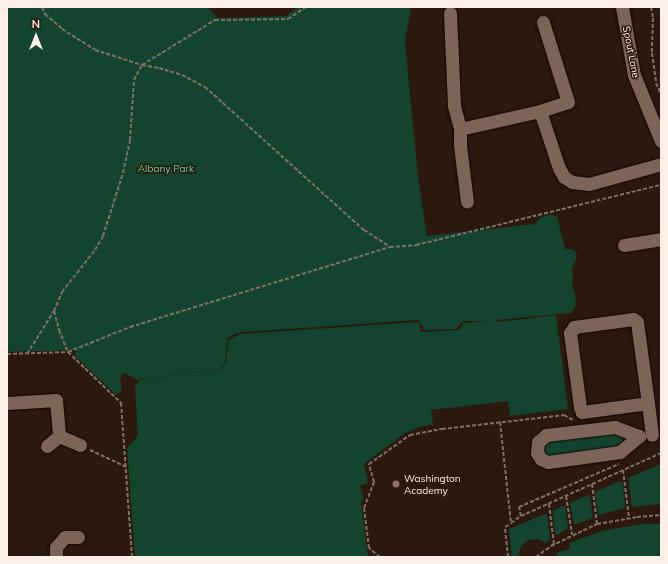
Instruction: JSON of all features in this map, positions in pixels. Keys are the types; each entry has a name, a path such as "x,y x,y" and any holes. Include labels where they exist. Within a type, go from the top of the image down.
{"street":[{"name":"Spout Lane","path":"622,7 634,75 661,139"},
{"path":"450,13 454,106 460,128 460,145 467,202"},
{"path":"460,128 540,111 568,102 543,22"},
{"path":"540,111 559,168 564,177 572,182 589,184 661,164"},
{"path":"624,245 661,239"},
{"path":"639,436 620,452 548,462 539,456 536,449 540,439 546,435 615,427 639,436 657,434 648,403 637,322 633,319 574,327 570,333 580,407 582,412 648,403"},
{"path":"7,403 56,400 59,436"},
{"path":"59,436 80,445"},
{"path":"47,446 59,436"},
{"path":"56,557 56,547 65,537 78,537"}],"path":[{"path":"42,7 45,14 62,29 95,50 142,65 159,68 182,75 204,87 364,230 390,247"},
{"path":"27,354 54,311 62,292 95,250 103,236 123,173 130,140 134,80 142,65 215,20 288,19 306,7"},
{"path":"651,7 653,18 652,53 656,83 661,94"},
{"path":"7,354 68,352 130,327 390,247 416,245 661,185"},
{"path":"54,311 59,330 68,352 121,403 132,557"},
{"path":"380,557 368,548 364,508 374,482 369,464 410,434 564,415 571,420 578,419"},
{"path":"500,422 511,523"},
{"path":"80,445 126,467"},
{"path":"508,557 505,527 521,516 661,453"},
{"path":"521,516 519,506 623,463"},
{"path":"623,470 629,518"},
{"path":"592,484 597,524"},
{"path":"566,496 572,535"},
{"path":"548,504 554,545"},
{"path":"536,557 572,535 597,524 629,518 661,515"}],"green space":[{"name":"Albany Park","path":"7,7 207,7 218,18 286,16 298,7 411,7 405,42 418,177 427,236 536,224 539,218 549,215 557,216 565,249 572,249 577,254 572,268 572,284 576,305 571,313 495,320 499,322 556,315 568,409 510,416 508,401 431,410 433,425 422,426 405,433 364,464 368,483 360,486 364,499 361,503 368,557 135,557 127,448 138,436 135,386 140,380 220,369 225,365 229,340 240,334 419,322 421,332 460,330 463,323 488,321 463,321 456,329 424,330 419,320 243,332 234,334 228,338 224,365 218,369 138,380 124,373 120,379 122,390 116,395 75,356 76,350 7,352"},
{"path":"615,431 622,436 623,439 620,447 549,457 543,455 544,441"},
{"path":"661,464 661,504 632,507 628,478"},
{"path":"620,481 623,484 625,508 598,515 595,492"},
{"path":"588,495 590,496 593,518 574,525 570,503"},
{"path":"562,506 565,507 568,528 557,535 555,533 553,511"},
{"path":"545,514 547,515 550,539 546,543 537,539 528,540 521,546 518,557 512,557 509,529"},
{"path":"643,524 661,524 661,557 556,557 558,552 570,549 569,543 602,531"}],"place":[{"name":"Washington Academy","path":"396,484"}]}
